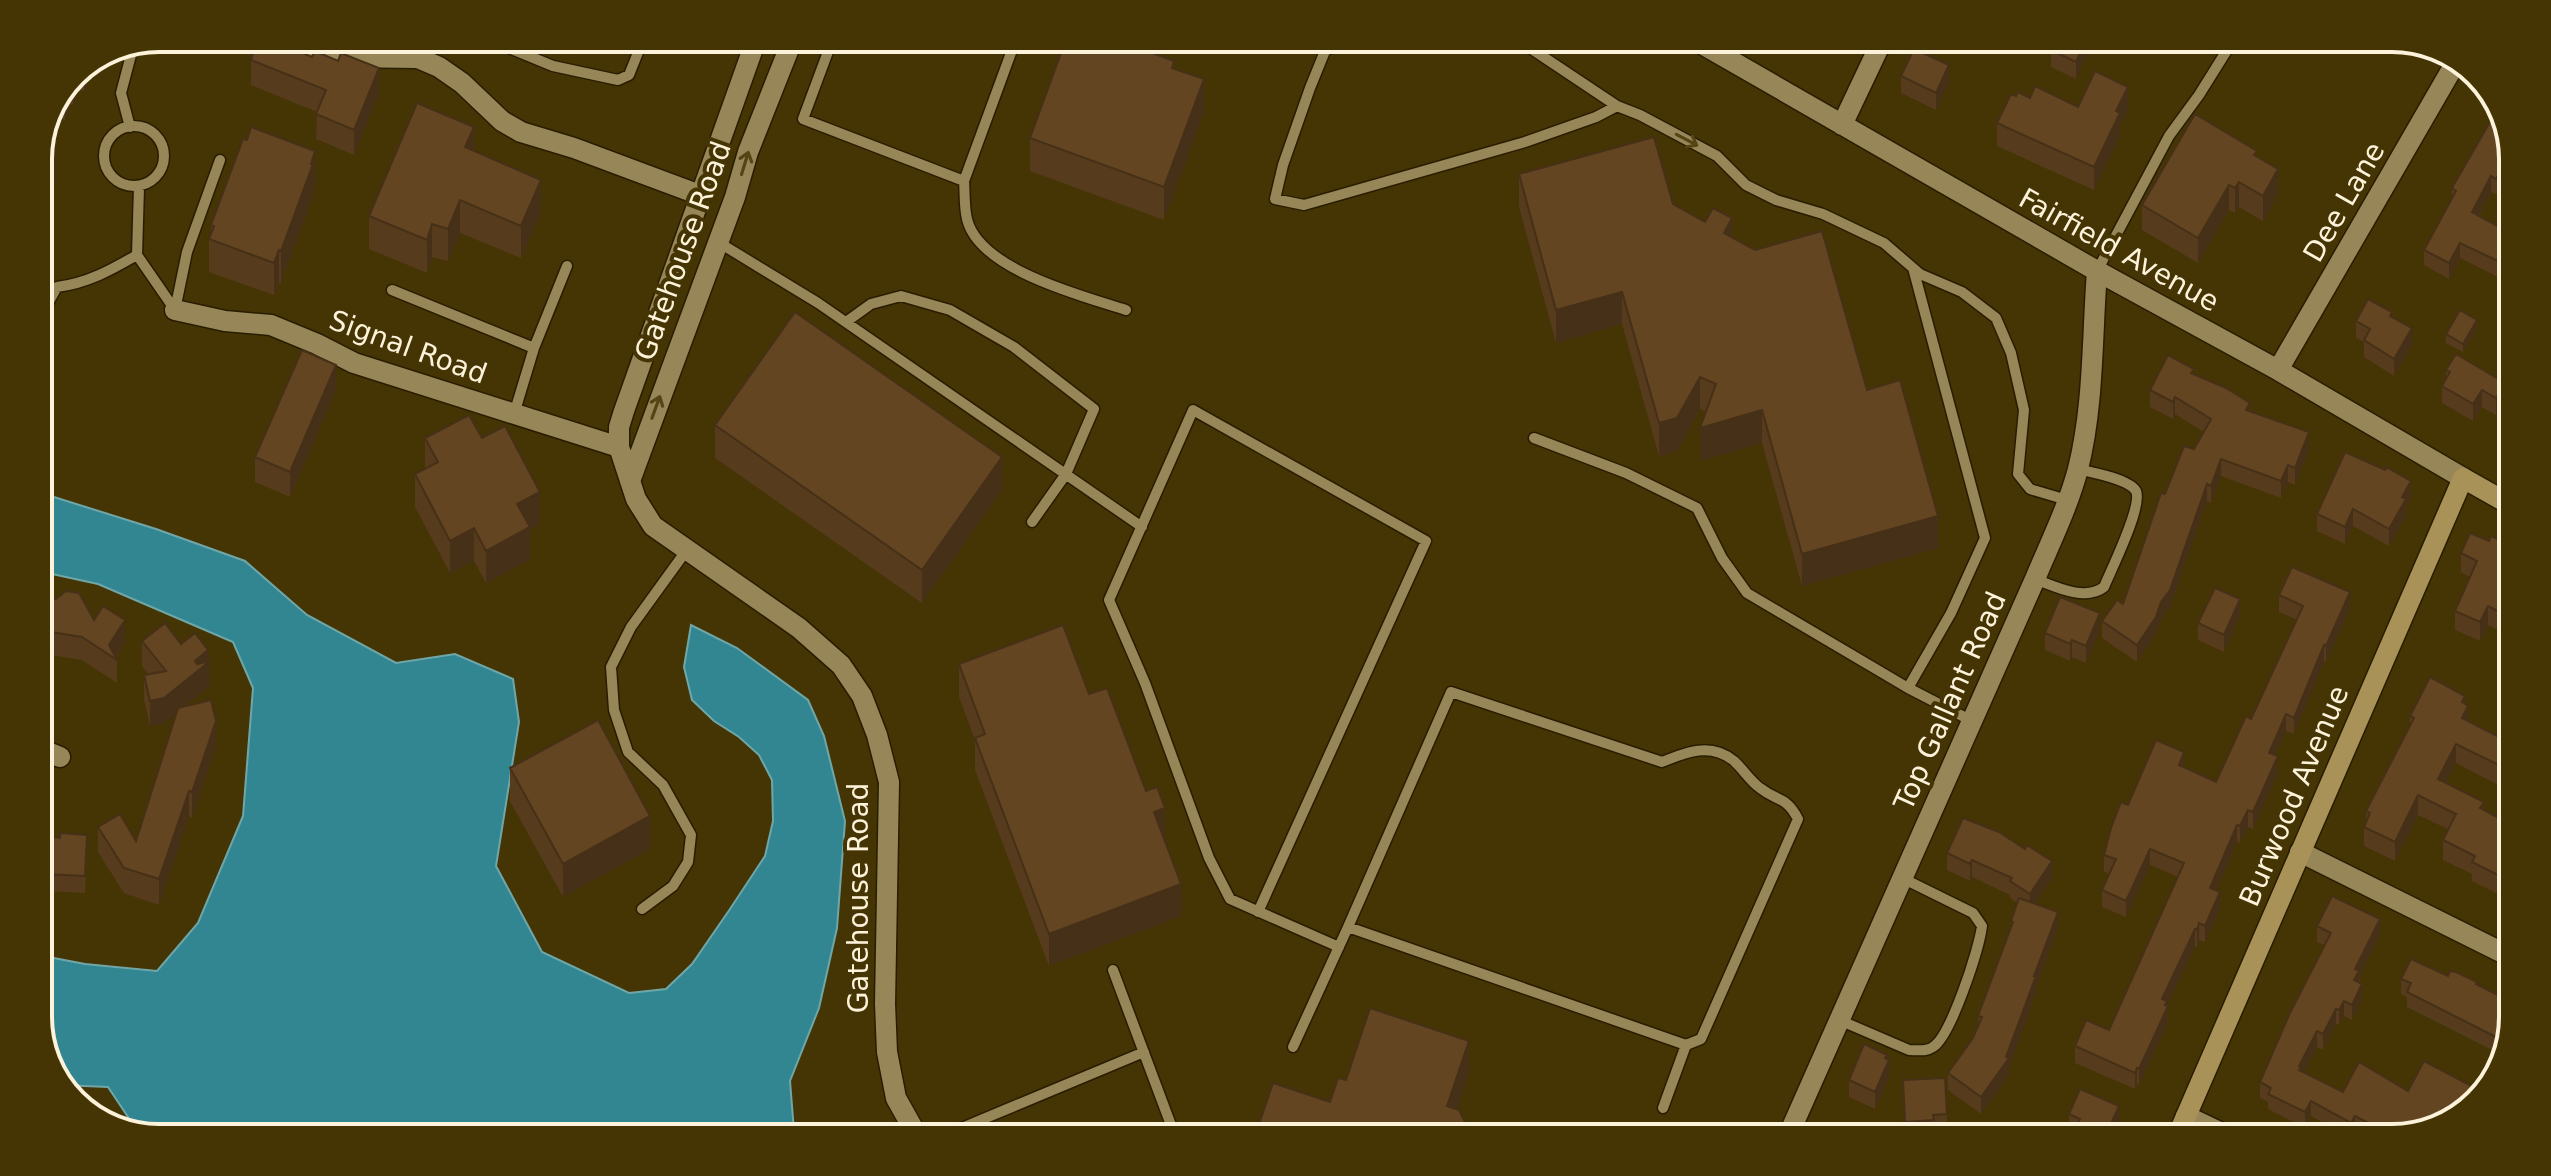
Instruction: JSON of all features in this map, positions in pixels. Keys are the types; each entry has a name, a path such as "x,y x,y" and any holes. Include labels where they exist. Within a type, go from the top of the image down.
{"street":[{"path":"322,52 339,57 418,58 439,67 462,83 502,121 521,132 574,148 700,195"},
{"name":"Gatehouse Road","path":"752,52 624,411 619,427 619,447 636,499 653,526 799,628 841,665 862,696 877,735 889,782 887,1052 896,1098 911,1124"},
{"name":"Gatehouse Road","path":"630,481 748,152 788,52"},
{"name":"Fairfield Avenue","path":"1716,52 2499,498"},
{"path":"1842,125 1877,52"},
{"name":"Dee Lane","path":"2278,370 2451,70"},
{"name":"Top Gallant Road","path":"1793,1124 2035,579 2067,500 2077,469 2089,394 2097,271"},
{"name":"Signal Road","path":"175,310 225,321 271,325 354,363 619,447"},
{"name":"Burwood Avenue","path":"2183,1124 2463,478"},
{"path":"52,754 60,757"},
{"path":"2300,852 2499,951"},
{"path":"2186,1116 2203,1124"}],"lane":[{"path":"519,52 553,66 618,80 629,75 638,52"},
{"path":"828,52 803,119 964,181"},
{"path":"1011,52 964,181 967,220 977,238 1001,260 1024,275 1126,310"},
{"path":"1325,52 1283,165 1275,199 1304,205 1525,142 1596,117 1617,106"},
{"path":"1536,52 1617,106 1717,156 1746,185 1776,200 1823,214 1884,243 1913,268 1962,292 1996,318 2011,353 2024,410 2018,474 2030,489 2067,500"},
{"path":"2097,271 2169,136 2226,52"},
{"path":"130,127 121,93 131,57"},
{"path":"130,127 145,128 154,133 164,150 162,169 156,178 139,187 119,183 106,168 104,158 109,139 116,132 130,127"},
{"path":"175,310 187,252 220,160"},
{"path":"139,187 137,255 175,310"},
{"path":"718,242 846,322 1142,527"},
{"path":"52,296 57,287 79,284 137,255"},
{"path":"514,414 534,348 567,266"},
{"path":"1908,688 1951,613 1985,538 1913,268"},
{"path":"392,290 534,348"},
{"path":"846,322 871,304 901,296 950,310 1014,347 1094,409 1066,474 1032,522"},
{"path":"1258,912 1426,541 1193,410 1109,600 1145,683 1209,858 1230,899 1258,912 1339,947"},
{"path":"1534,438 1626,473 1697,508 1722,558 1747,593 1908,688 1972,721"},
{"path":"2035,579 2073,591 2099,591 2104,587 2138,503 2136,492 2128,484 2077,469"},
{"path":"642,909 673,886 688,862 691,835 663,785 628,752 614,710 611,667 631,627 686,551"},
{"path":"1293,1047 1451,692 1662,762 1686,752 1713,749 1732,759 1760,789 1790,804 1798,819 1701,1039 1686,1045 1348,927"},
{"path":"1839,1020 1909,1050 1931,1049 1948,1030 1982,926 1973,913 1902,878"},
{"path":"1113,970 1171,1124"},
{"path":"1663,1108 1686,1045"},
{"path":"971,1124 1144,1052"}],"water":[{"path":"52,496 245,561 307,615 396,663 455,654 513,679 519,722 496,866 542,952 629,993 666,989 692,964 765,856 773,821 772,780 759,755 692,700 684,667 691,625 737,648 808,700 824,736 845,821 837,928 819,1008 790,1081 793,1124 159,1124 130,1120 108,1087 77,1086 60,1058 54,1038 52,958 157,971 198,923 243,816 253,688 233,642 98,584 52,574"}],"building":[{"path":"254,52 300,52 312,57 317,52 338,61 341,53 379,68 354,130 316,114 326,90 251,60"},
{"path":"1061,52 1149,52 1174,61 1172,68 1204,79 1164,187 1030,138"},
{"path":"1913,52 1921,52 1949,65 1936,93 1901,76"},
{"path":"2055,52 2080,52 2076,62"},
{"path":"2095,71 2128,87 2116,111 2120,113 2094,167 1997,123 2011,94 2016,96 2018,92 2030,98 2035,86 2078,107"},
{"path":"417,103 474,127 465,147 541,180 521,226 460,200 448,229 432,224 427,240 369,216"},
{"path":"2195,114 2257,151 2254,155 2278,169 2263,196 2239,182 2235,188 2229,185 2198,238 2142,205"},
{"path":"2491,120 2499,152 2499,178 2491,176 2472,212 2499,227 2498,261 2460,243 2449,263 2424,250 2456,191 2452,188"},
{"path":"251,127 315,151 313,164 274,263 209,239 214,226 211,225 243,139 247,140"},
{"path":"1654,137 1673,204 1705,222 1713,208 1732,218 1724,233 1755,250 1822,231 1867,390 1900,380 1938,516 1802,554 1762,410 1700,428 1716,384 1700,377 1677,418 1659,423 1622,292 1556,310 1519,174"},
{"path":"2368,299 2412,328 2394,359 2364,340 2370,329 2356,321"},
{"path":"2460,310 2477,320 2463,344 2446,334"},
{"path":"795,312 1002,457 922,570 715,425"},
{"path":"302,350 336,365 290,472 255,457"},
{"path":"2456,354 2499,379 2499,393 2496,398 2482,390 2473,404 2442,386 2450,372 2446,370"},
{"path":"2168,355 2194,369 2191,373 2226,388 2250,403 2246,410 2309,432 2295,468 2288,465 2281,481 2221,459 2211,486 2207,484 2170,590 2137,645 2102,621 2117,600 2123,604 2161,493 2165,494 2184,446 2194,449 2211,419 2175,397 2173,402 2150,390"},
{"path":"469,415 482,438 505,426 540,492 517,504 530,527 486,551 474,528 450,541 415,474 438,462 425,438"},
{"path":"2345,452 2385,470 2386,467 2411,481 2402,497 2406,499 2389,529 2353,509 2345,527 2317,514"},
{"path":"2470,533 2489,541 2491,536 2499,540 2499,612 2488,606 2480,622 2455,611 2477,561 2461,553"},
{"path":"2292,567 2350,592 2294,718 2286,714 2269,753 2278,756 2253,812 2248,810 2240,826 2237,825 2210,888 2220,892 2205,926 2199,923 2195,929 2162,999 2167,1001 2165,1005 2168,1006 2135,1073 2075,1046 2086,1020 2109,1030 2184,863 2150,849 2126,901 2102,890 2116,859 2104,855 2111,828 2121,802 2128,805 2156,740 2184,752 2179,765 2216,782 2246,716 2251,719 2303,606 2279,595"},
{"path":"2215,588 2240,599 2224,635 2198,623"},
{"path":"66,591 79,593 94,620 103,606 125,620 109,645 117,660 82,637 52,632 52,598 56,599"},
{"path":"2060,597 2100,613 2086,646 2072,640 2070,644 2045,633"},
{"path":"165,623 181,644 195,633 208,650 195,661 197,664 210,661 164,698 150,701 144,675 166,671 142,641"},
{"path":"1063,625 1089,694 1107,688 1146,791 1157,787 1165,808 1154,812 1181,884 1049,934 975,738 985,734 959,664"},
{"path":"2430,677 2465,696 2462,702 2468,706 2462,718 2499,737 2499,765 2456,744 2438,779 2484,802 2480,808 2499,818 2499,876 2472,862 2475,856 2443,840 2456,814 2418,795 2395,842 2364,827 2370,813 2366,811 2414,718 2410,716"},
{"path":"211,700 216,721 159,879 124,868 98,827 120,814 136,841 178,708"},
{"path":"598,720 650,816 563,864 510,768"},
{"path":"1963,818 1999,832 2025,849 2027,845 2052,861 2030,894 2010,881 2012,878 1972,860 1970,864 1947,853"},
{"path":"60,833 87,835 85,876 52,874 52,837 60,838"},
{"path":"2332,896 2380,919 2355,969 2359,971 2354,980 2362,984 2352,1005 2344,1001 2339,1010 2336,1009 2323,1034 2317,1031 2299,1070 2343,1092 2359,1062 2408,1091 2424,1061 2472,1087 2451,1106 2406,1123 2371,1124 2355,1116 2351,1123 2311,1101 2305,1112 2268,1094 2271,1088 2260,1082 2290,1013 2331,933 2317,926"},
{"path":"2019,898 2058,912 2006,1057 2009,1058 1981,1097 1948,1073 1973,1038 1982,1017 1978,1016"},
{"path":"2411,959 2448,976 2450,971 2456,972 2477,982 2499,996 2497,1037 2407,992 2411,983 2401,979"},
{"path":"1370,1008 1469,1041 1447,1106 1459,1110 1466,1124 1259,1124 1273,1083 1330,1102 1338,1078 1346,1080"},
{"path":"1864,1044 1887,1055 1885,1058 1889,1060 1875,1092 1849,1080"},
{"path":"1945,1078 1947,1114 1933,1115 1934,1120 1905,1122 1903,1080"},
{"path":"2080,1089 2119,1106 2111,1124 2078,1124 2080,1119 2069,1114"}]}
